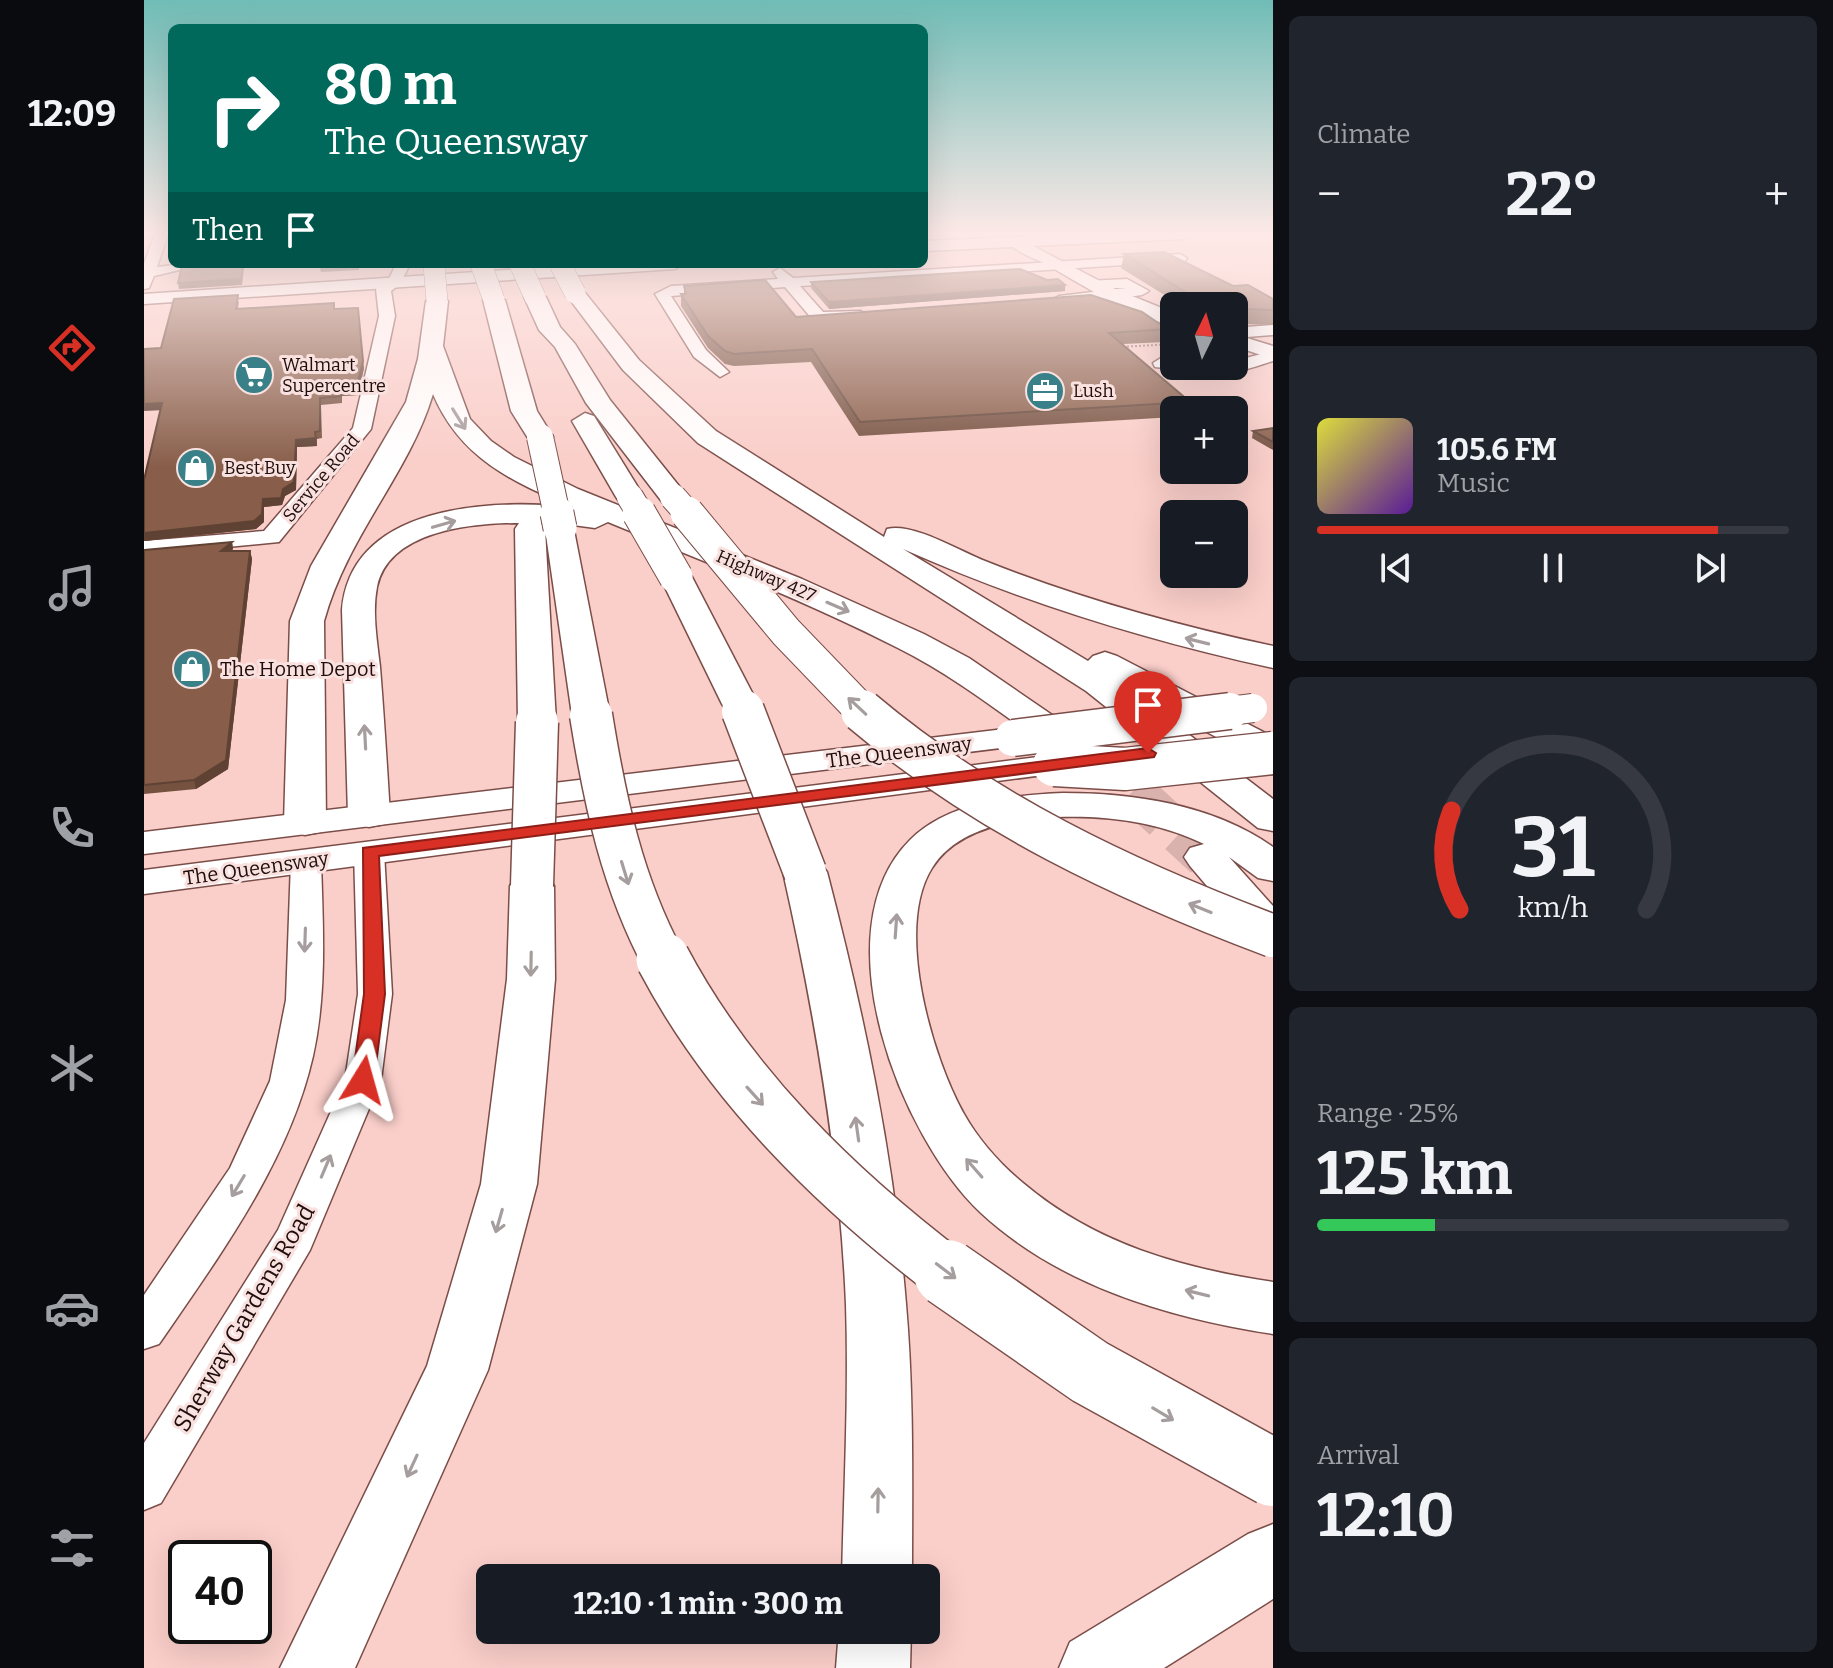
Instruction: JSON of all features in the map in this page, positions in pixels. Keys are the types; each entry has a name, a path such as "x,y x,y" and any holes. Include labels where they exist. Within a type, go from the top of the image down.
{"highway":[{"path":"305,823 307,621 313,595 342,534 414,413 432,346 436,312"},
{"path":"497,312 528,429 545,529 591,715 618,849 639,913 679,990 749,1089 868,1208 992,1305 1170,1418 1273,1473"},
{"path":"542,312 550,330 564,344 599,403 673,497 855,705 961,785 1035,830 1167,895 1273,935"},
{"path":"590,312 631,365 685,419 748,465 1099,683 1273,819"},
{"path":"550,330 546,345 560,378 676,577 740,704 805,872 833,983 858,1129 874,1289 877,1564"},
{"name":"Highway 427","path":"432,346 445,392 458,422 492,455 568,495 791,586 912,641 956,666 1133,791"},
{"path":"748,465 968,565 1191,639 1273,657"},
{"path":"369,815 359,608 369,566 400,540 473,516 561,514 596,520 791,586"},
{"path":"317,1668 457,1370 509,1184 531,979 545,529"},
{"path":"849,529 1273,753"},
{"path":"1054,765 1125,769 1273,753"},
{"path":"1273,868 1217,835 1138,810 1073,804 995,813 947,831 931,843 909,868 897,912 895,957 913,1054 933,1105 953,1142 1002,1197 1036,1225 1079,1252 1122,1271 1199,1294 1273,1308"},
{"path":"1205,857 1273,935"},
{"path":"1096,1668 1273,1559"},
{"path":"873,1668 874,1644"}],"main road":[{"path":"1248,345 1273,354"},
{"name":"The Queensway","path":"144,843 1263,707"},
{"name":"The Queensway","path":"144,882 1273,737"},
{"name":"Sherway Gardens Road","path":"369,815 369,852"},
{"path":"305,823 306,862"}],"street":[{"name":"Service Road","path":"144,548 271,537 362,429 386,312"},
{"path":"673,312 700,353 720,372"},
{"path":"814,312 819,317 866,314"},
{"path":"1248,332 1273,330"},
{"path":"1248,362 1273,354"},
{"name":"Sherway Gardens Road","path":"144,1487 295,1238 363,1080 375,994 369,852"},
{"path":"144,1330 193,1260 257,1155 288,1081 302,1012 306,862"}],"path":[{"path":"1112,347 1160,345"}],"building":[{"path":"171,312 358,312 363,361 356,389 341,390 341,396 320,398 320,431 315,432 316,438 296,440 294,482 283,489 281,498 263,499 262,514 254,521 144,533 144,480 162,403 144,404 144,349 161,348"},
{"path":"692,312 792,312 796,317 865,312 1142,312 1160,324 1160,329 1109,333 1160,376 1160,380 1183,396 1160,396 1160,404 860,422 812,349 734,354 725,351 708,336"},
{"path":"1273,428 1273,442 1253,431"},
{"name":"The Home Depot","path":"232,542 221,551 250,551 226,760 194,780 144,785 144,550"}],"tunnel":[{"path":"1133,791 1205,857"}],"place":[{"name":"Walmart Supercentre","path":"254,375"},
{"name":"Lush","path":"1045,391"},
{"name":"Best Buy","path":"196,468"},
{"name":"The Home Depot","path":"192,669"}],"route":[{"path":"363,1080 375,994 369,852 1148,753"}]}
